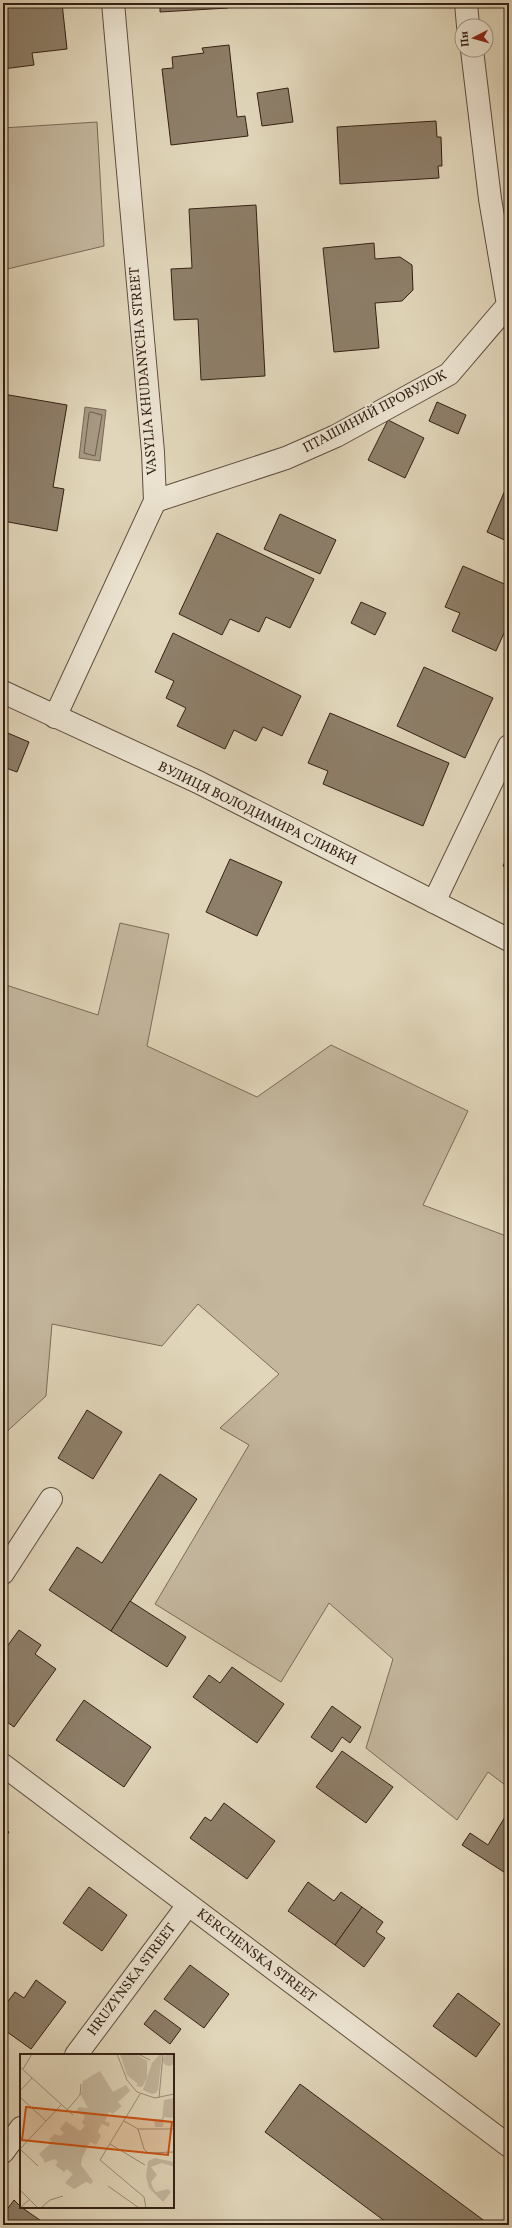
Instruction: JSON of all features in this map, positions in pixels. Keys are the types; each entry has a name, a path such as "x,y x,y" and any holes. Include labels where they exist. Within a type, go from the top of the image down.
{"street":[{"name":"VASYLIA KHUDANYCHA STREET","path":"55,717 155,501 153,452 113,3"},
{"path":"466,3 467,18"},
{"name":"ПТАШИНИЙ ПРОВУЛОК","path":"155,501 286,458 336,436 442,378 449,374 508,305 490,199 473,58"},
{"name":"ВУЛИЦЯ ВОЛОДИМИРА СЛИВКИ","path":"3,692 198,782 509,940"},
{"path":"434,902 509,746"},
{"path":"3,1572 51,1499"},
{"name":"KERCHENSKA STREET","path":"3,1765 509,2146"},
{"name":"HRUZYNSKA STREET","path":"77,2054 188,1905"},
{"path":"3,2152 20,2129"}],"shaded area":[{"path":"97,122 104,246 3,270 3,128"},
{"path":"120,923 169,934 147,1046 257,1097 331,1045 468,1111 423,1205 509,1237 509,1788 488,1772 457,1820 366,1748 393,1659 329,1603 281,1682 155,1604 249,1445 220,1428 279,1374 198,1304 162,1346 52,1324 46,1396 3,1435 3,984 98,1015"}],"water":[{"path":"85,407 106,410 100,461 79,458"}],"building":[{"path":"3,3 62,3 67,49 32,53 34,65 3,69"},
{"path":"160,3 227,3 228,8 160,12"},
{"path":"229,45 237,117 245,116 248,136 171,145 162,69 173,68 172,57 204,53 202,48"},
{"path":"288,88 293,122 262,126 257,93"},
{"path":"436,121 437,137 441,137 442,166 438,166 439,178 340,184 337,127"},
{"path":"256,205 265,376 201,380 198,319 174,320 171,269 192,268 189,209"},
{"path":"374,243 375,259 400,257 412,265 413,290 402,301 375,303 379,348 334,352 323,248"},
{"path":"3,394 67,405 53,487 64,489 57,531 3,521"},
{"path":"437,402 466,415 458,434 429,421"},
{"path":"388,420 424,438 405,478 368,460"},
{"path":"509,481 509,542 487,532"},
{"path":"280,514 336,540 320,574 264,549"},
{"path":"217,533 314,579 290,628 266,617 259,632 230,619 222,635 179,614"},
{"path":"463,566 509,586 509,635 504,633 496,651 452,631 460,613 445,607"},
{"path":"361,602 386,613 375,635 351,623"},
{"path":"173,633 301,696 282,736 263,727 256,741 234,730 225,749 177,726 186,708 166,698 174,681 155,672"},
{"path":"424,667 493,698 465,758 397,726"},
{"path":"330,713 449,763 423,826 323,784 328,771 308,763"},
{"path":"3,731 29,742 17,772 3,767"},
{"path":"509,853 509,868 503,866"},
{"path":"230,859 282,882 257,936 206,912"},
{"path":"87,1410 122,1432 93,1479 58,1458"},
{"path":"160,1474 197,1499 111,1631 49,1590 77,1547 102,1563"},
{"path":"130,1601 186,1637 167,1667 111,1631"},
{"path":"19,1630 41,1645 35,1654 56,1669 14,1727 3,1719 3,1652"},
{"path":"232,1667 284,1704 257,1743 193,1697 209,1675 220,1683"},
{"path":"84,1700 151,1747 124,1787 56,1740"},
{"path":"332,1706 361,1727 350,1743 342,1737 332,1752 311,1737"},
{"path":"342,1751 393,1787 366,1823 316,1787"},
{"path":"224,1803 275,1841 247,1879 190,1838 205,1817 211,1821"},
{"path":"508,1812 509,1871 507,1874 462,1845 470,1833 488,1845"},
{"path":"3,1828 9,1832 3,1840"},
{"path":"308,1882 334,1901 341,1892 362,1907 335,1945 288,1911"},
{"path":"89,1887 127,1915 102,1951 63,1923"},
{"path":"362,1907 383,1922 376,1932 385,1938 364,1967 335,1945"},
{"path":"190,1965 229,1994 204,2028 164,1999"},
{"path":"36,1980 66,2002 31,2049 3,2029 3,2008 15,1992 24,1998"},
{"path":"458,1993 500,2024 476,2057 433,2026"},
{"path":"155,2010 181,2029 170,2044 144,2024"},
{"path":"300,2084 490,2225 390,2225 265,2132"},
{"path":"14,2200 20,2208 22,2208 47,2225 3,2225 3,2215"}]}
